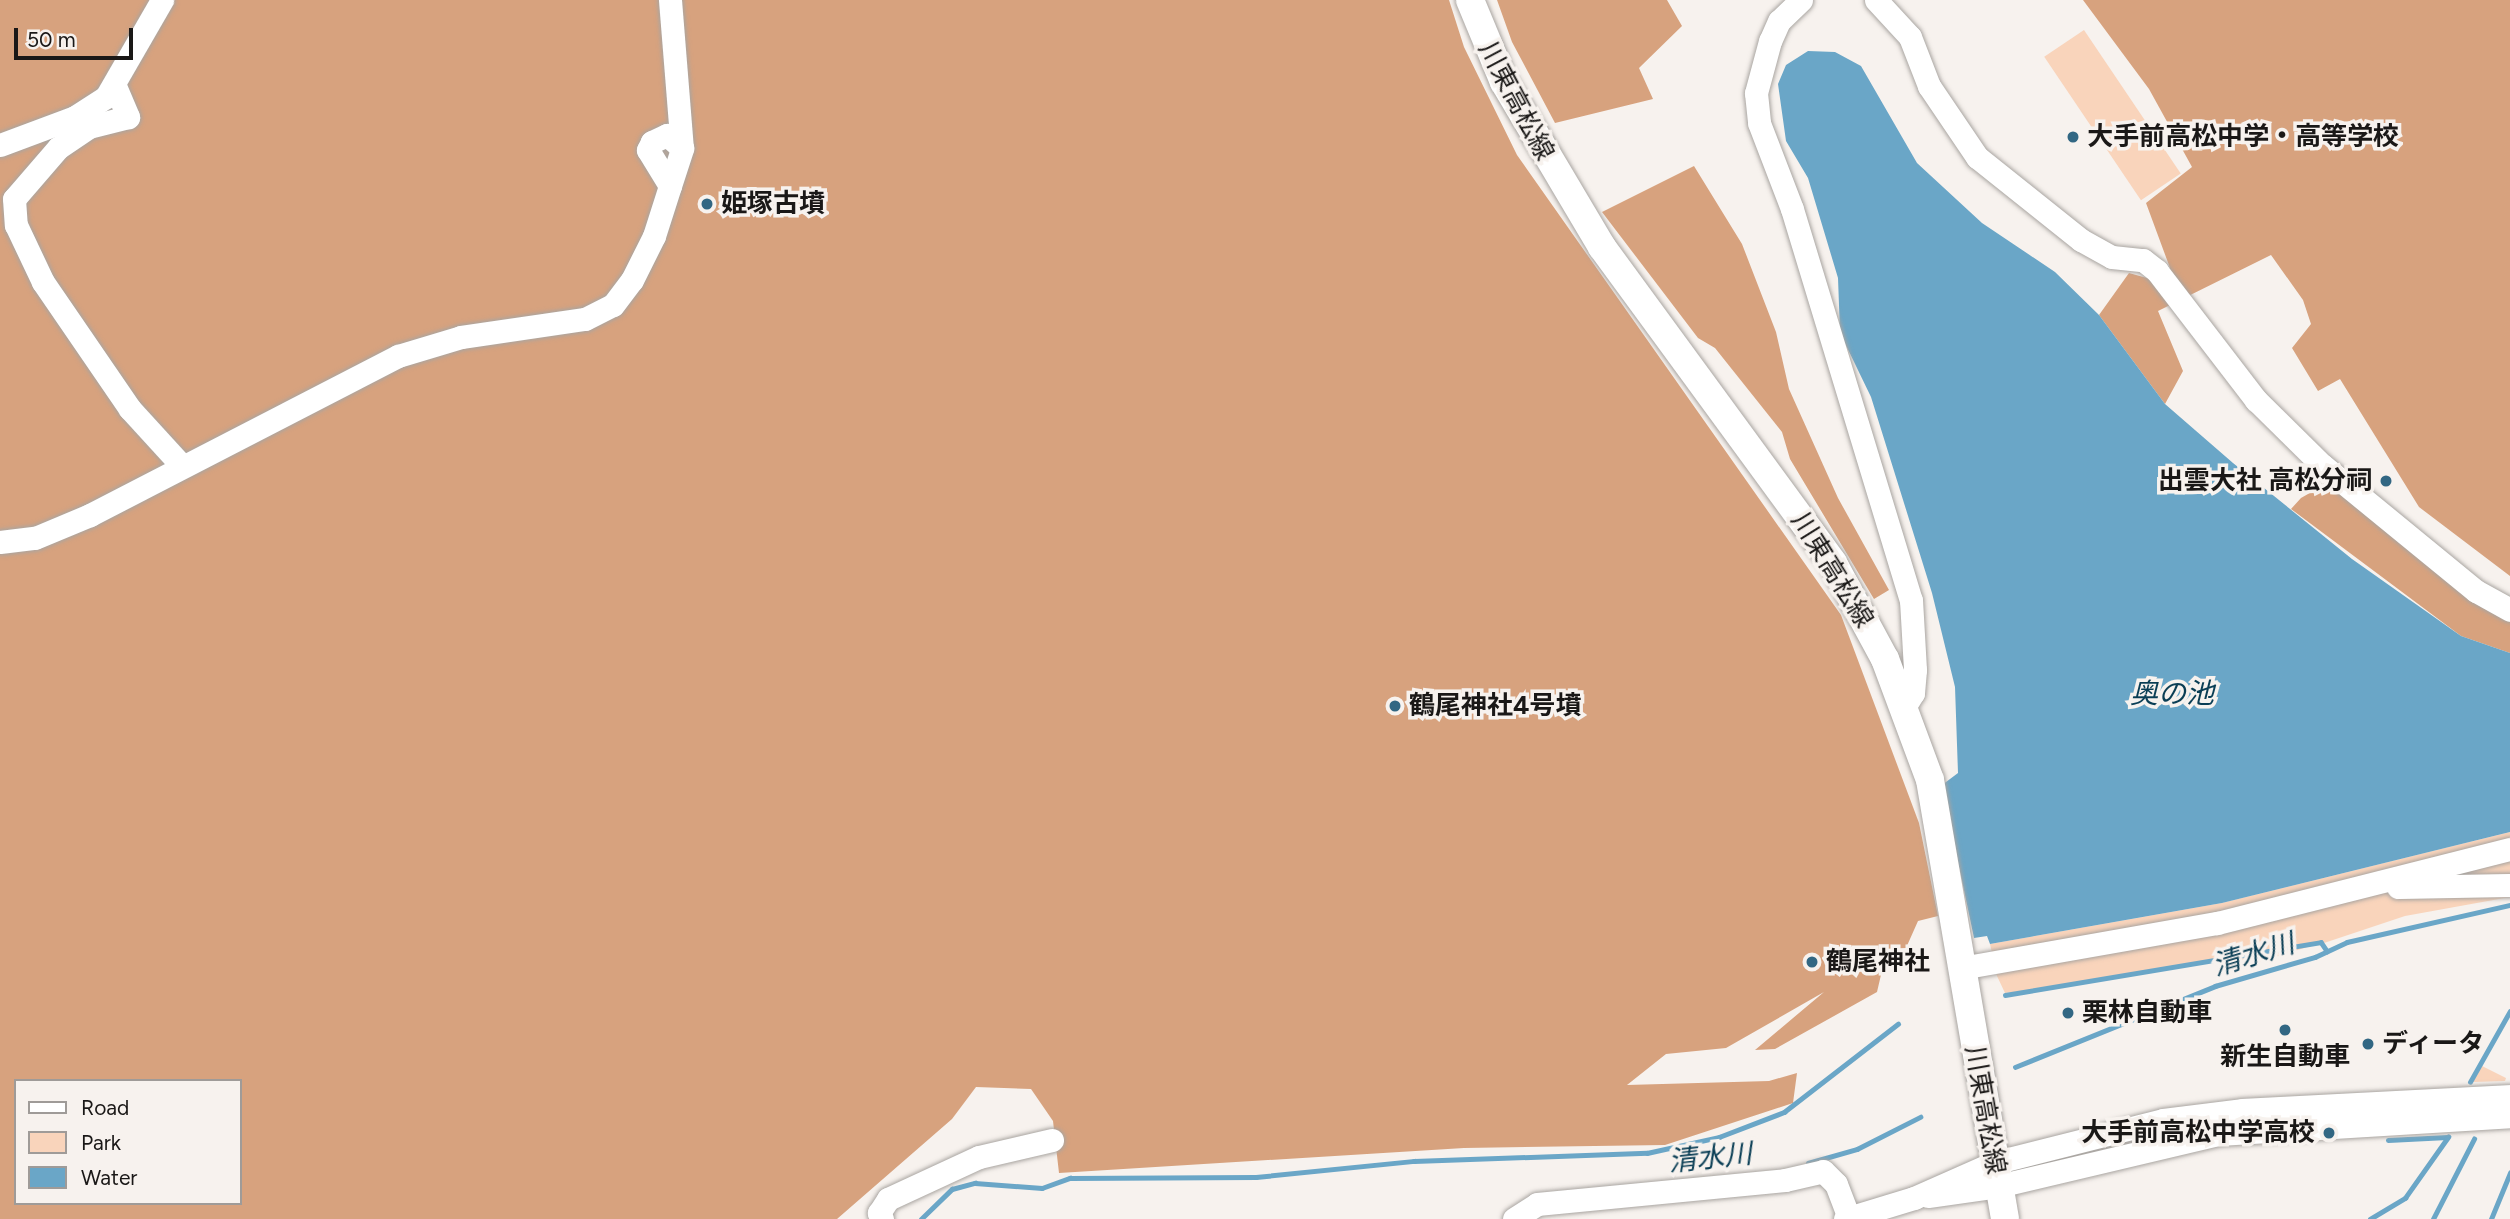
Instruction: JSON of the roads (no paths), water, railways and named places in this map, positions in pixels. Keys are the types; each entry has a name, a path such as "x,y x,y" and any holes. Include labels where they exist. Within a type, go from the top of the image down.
{"main road":[{"name":"川東高松線","path":"1469,0 1480,33 1543,154 1602,247 1833,563 1905,706 1930,780 2005,1219"}],"street":[{"path":"0,145 75,117 106,97 115,86 162,0"},
{"path":"0,542 47,534 398,356 461,337 585,319 613,304 632,280 654,236 682,148 670,0"},
{"path":"1801,0 1779,21 1770,41 1756,93 1759,123 1791,209 1911,600 1915,670 1913,693 1905,706"},
{"path":"1877,0 1910,37 1929,86 1977,157 2081,240 2112,257 2143,260 2157,271 2256,400 2322,464 2476,591 2510,610"},
{"path":"115,86 128,117 89,127 58,148 14,199 16,225 57,303 130,409 182,466"},
{"path":"670,186 648,150 652,142 667,135 682,148"},
{"path":"1961,968 2217,923 2510,849"},
{"path":"2363,887 2510,885"},
{"path":"1514,1219 1537,1204 1784,1180 1823,1171 1836,1184 1852,1218 2203,1113 2510,1096"},
{"path":"1996,1175 2218,1134 2510,1116"},
{"path":"881,1219 879,1213 888,1199 926,1181 979,1157 1052,1140"}],"water":[{"name":"奥の池","path":"1808,51 1835,52 1861,66 1917,163 1982,223 2055,272 2099,315 2165,404 2233,463 2352,559 2461,636 2510,653 2510,832 2222,903 1990,944 1987,936 1974,938 1942,785 1958,773 1955,687 1932,593 1871,397 1840,333 1838,278 1808,178 1786,141 1778,84 1786,65"}],"waterway":[{"name":"清水川","path":"2015,1067 2215,986 2315,957 2347,942 2510,905"},
{"path":"2005,995 2321,942 2327,951"},
{"path":"2470,1082 2510,1011"},
{"path":"921,1219 952,1189 975,1183 1042,1188 1070,1178 1256,1177 1414,1161 1647,1153 1719,1137 1784,1112 1898,1024"},
{"name":"清水川","path":"1808,1163 1857,1149 1920,1117"},
{"path":"2388,1140 2447,1137"},
{"path":"2370,1219 2405,1198 2448,1137"},
{"path":"2433,1219 2474,1139"},
{"path":"2491,1219 2510,1173"}],"place":[{"name":"大手前高松中学・高等学校","path":"2073,137"},
{"name":"姫塚古墳","path":"707,204"},
{"name":"出雲大社 高松分祠","path":"2386,481"},
{"name":"鶴尾神社4号墳","path":"1395,706"},
{"name":"鶴尾神社","path":"1812,962"},
{"name":"栗林自動車","path":"2068,1013"},
{"name":"新生自動車","path":"2285,1030"},
{"name":"ディータ","path":"2368,1044"},
{"name":"大手前高松中学高校","path":"2329,1133"}]}
